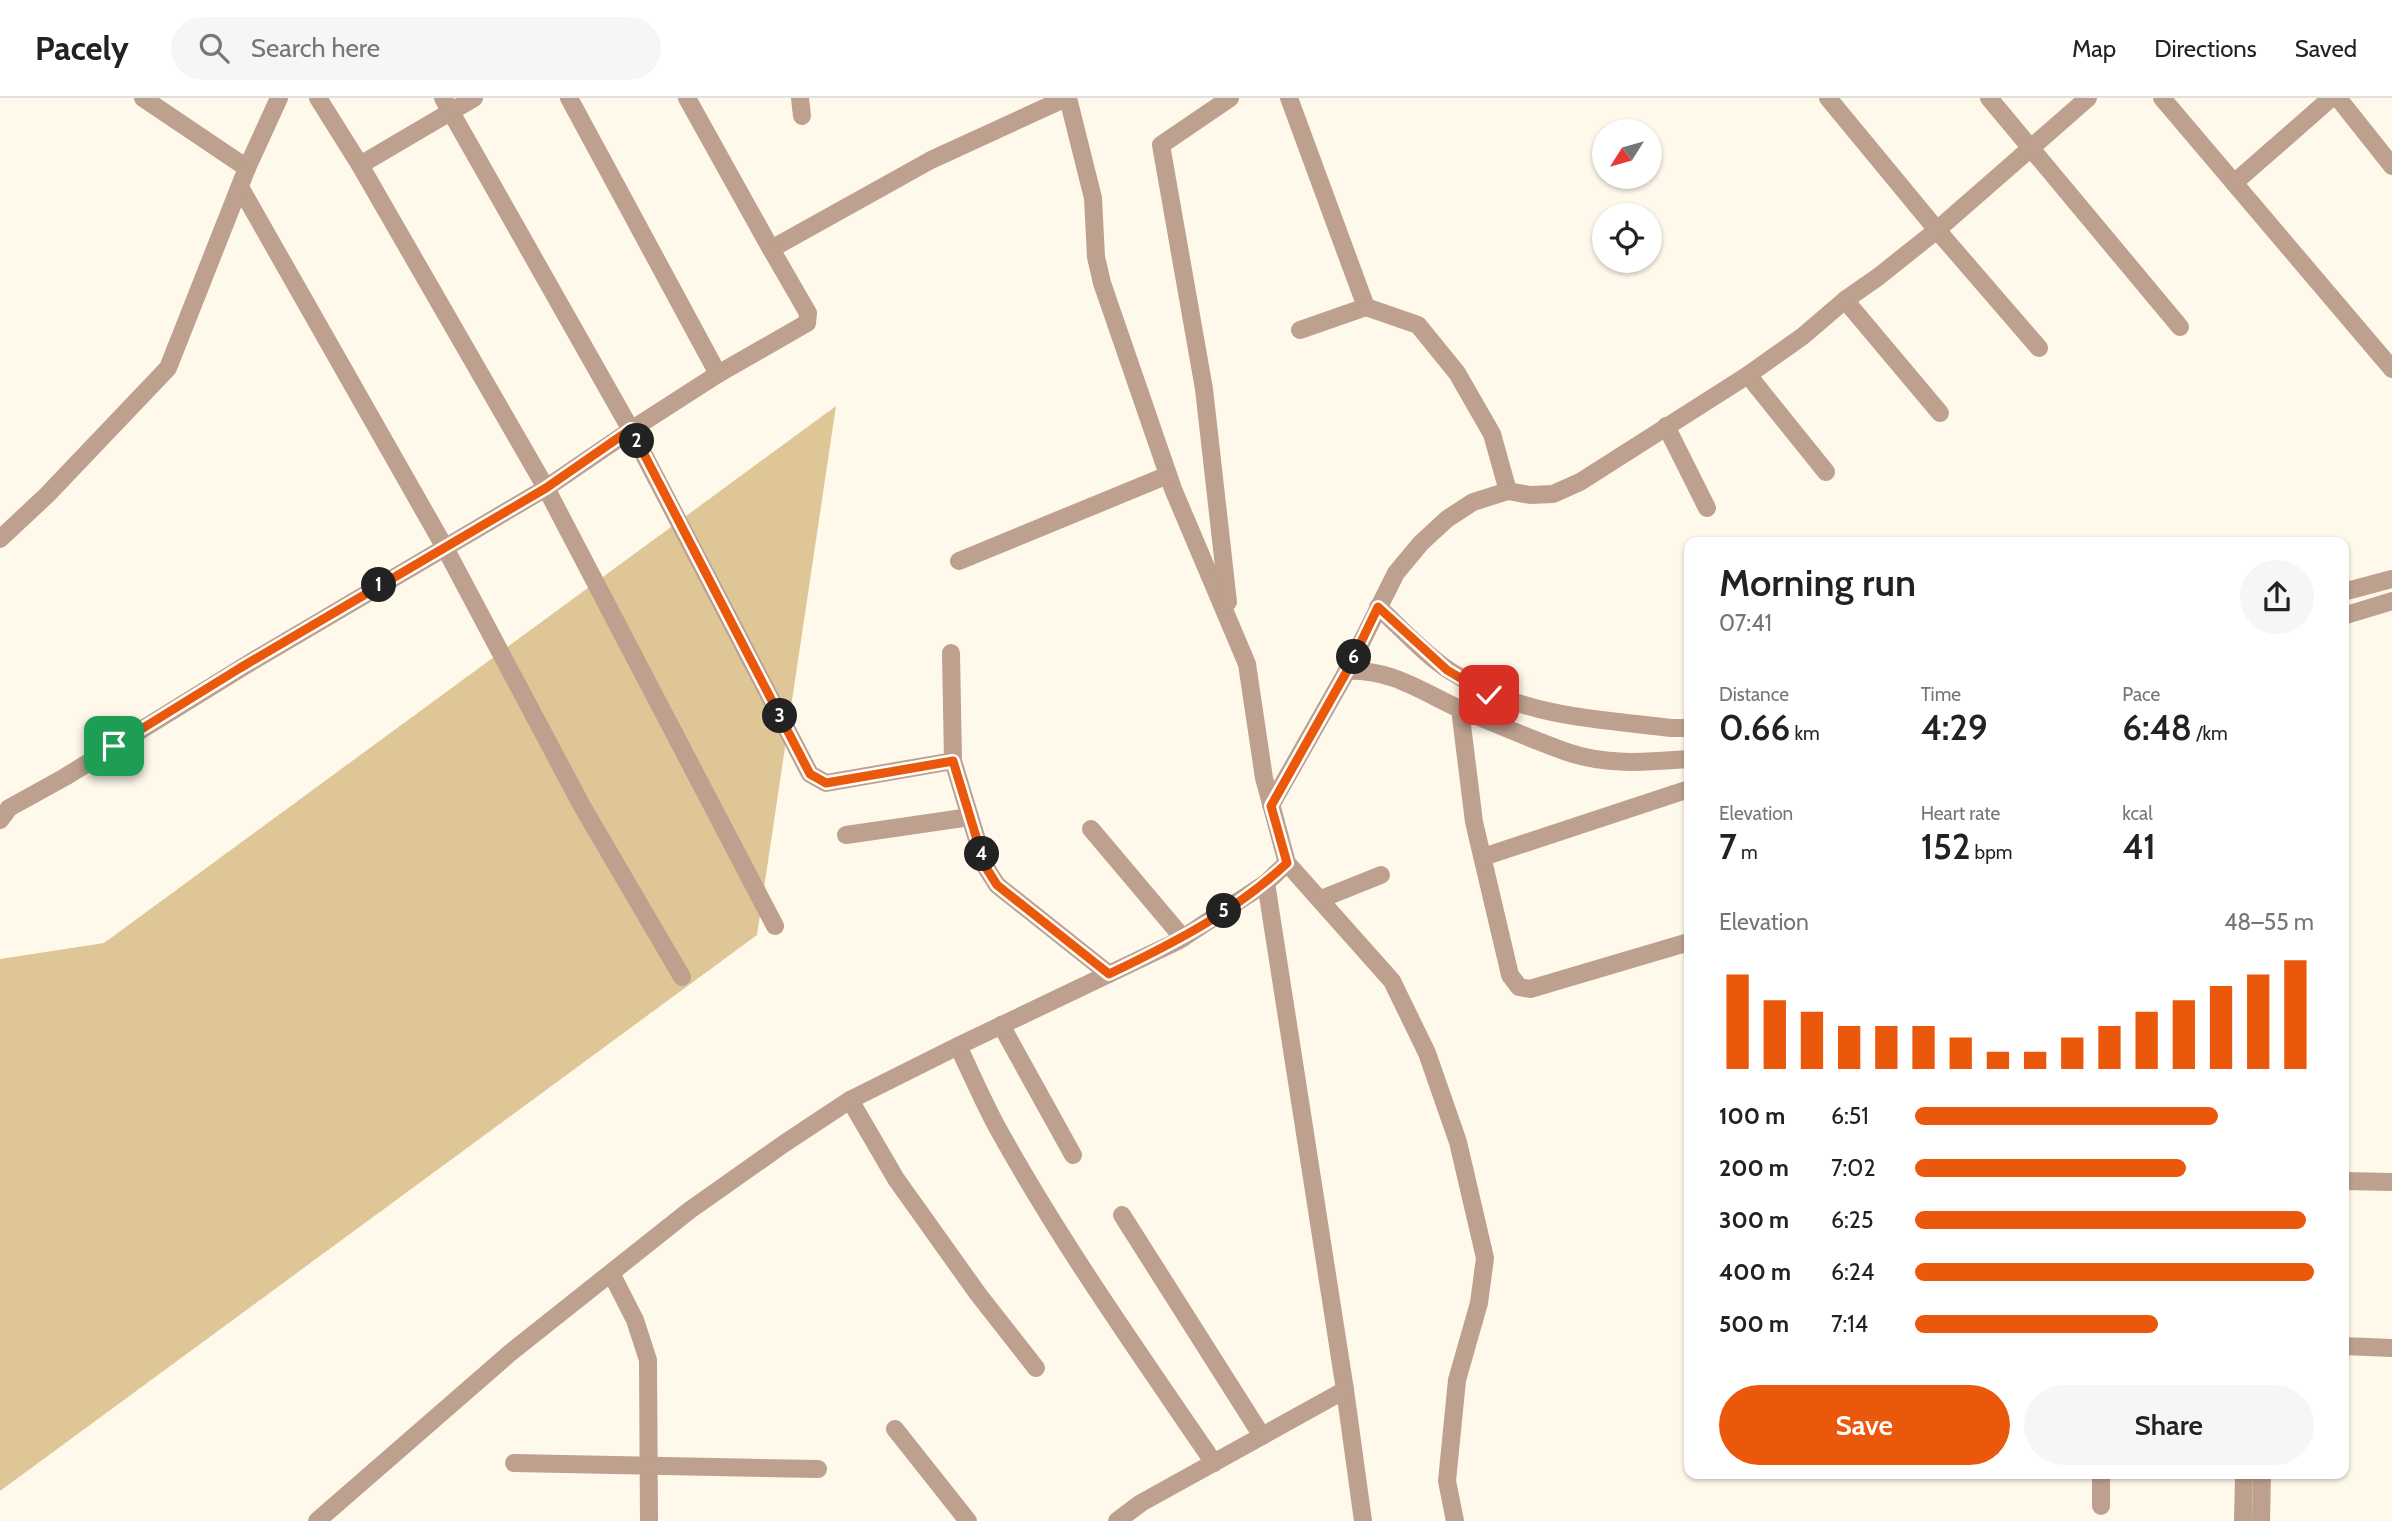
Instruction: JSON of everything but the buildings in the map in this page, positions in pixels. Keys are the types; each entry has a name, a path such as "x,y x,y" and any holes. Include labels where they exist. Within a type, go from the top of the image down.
{"street":[{"path":"143,98 247,168"},
{"path":"0,539 47,495 168,368 247,168 279,98"},
{"path":"318,98 360,164 546,488 775,926"},
{"path":"360,164 447,104 474,98"},
{"path":"569,98 718,374"},
{"path":"0,820 9,808 65,777 444,546 546,488 631,429 718,374 807,323 808,313 687,98"},
{"path":"800,98 802,116"},
{"path":"771,248 931,160 1067,98 1093,198 1096,257 1102,283 1168,475 1247,664 1264,778 1287,863 1392,981 1427,1053 1458,1142 1485,1258 1479,1303 1457,1380 1447,1481 1455,1521"},
{"path":"1230,98 1161,145 1204,388 1230,624"},
{"path":"1289,98 1366,307"},
{"path":"1828,98 2039,348"},
{"path":"1989,98 2180,327"},
{"path":"1271,806 1347,671 1396,573 1421,543 1447,519 1473,502 1508,491 1530,495 1553,494 1580,482 1748,374 1802,336 1937,230 2088,98"},
{"path":"2162,98 2392,369"},
{"path":"2234,183 2331,98"},
{"path":"2338,98 2392,166"},
{"path":"447,104 631,429 810,774 826,783 953,761"},
{"path":"240,187 444,546 582,806 682,977"},
{"path":"1845,300 1940,413"},
{"path":"1300,330 1366,307 1418,325 1457,373 1492,434 1508,491"},
{"path":"1748,374 1825,472"},
{"path":"1666,426 1707,508"},
{"path":"959,561 1168,475"},
{"path":"2349,590 2392,579"},
{"path":"2349,614 2392,601"},
{"path":"1378,607 1447,670 1489,695 1549,713 1684,728"},
{"path":"951,653 953,761 985,866 997,885 1109,974"},
{"path":"1347,671 1363,670 1394,677 1460,709 1569,753 1621,764 1684,759"},
{"path":"1460,709 1474,822 1510,975 1519,987 1530,989 1684,943"},
{"path":"1483,858 1684,791"},
{"path":"846,835 970,817"},
{"path":"1091,829 1183,938"},
{"path":"317,1521 510,1353 690,1210 785,1143 850,1100 1183,938 1266,883 1287,863"},
{"path":"1321,899 1381,875"},
{"path":"1266,883 1363,1521"},
{"path":"1001,1025 1073,1155"},
{"path":"958,1046 997,1126 1034,1188 1112,1313 1214,1463"},
{"path":"850,1100 896,1179 978,1294 1036,1368"},
{"path":"2349,1181 2392,1182"},
{"path":"1122,1215 1262,1436"},
{"path":"611,1273 635,1320 648,1360 649,1521"},
{"path":"2349,1346 2392,1348"},
{"path":"1116,1521 1141,1503 1345,1390"},
{"path":"895,1429 968,1521"},
{"path":"514,1463 818,1469"},
{"path":"2101,1479 2101,1506"},
{"path":"2243,1521 2244,1479"},
{"path":"2261,1521 2262,1479"}],"shaded area":[{"path":"836,406 757,935 0,1491 0,959 104,943"}],"route":[{"path":"114,746 444,546 546,488 631,429 810,774 826,783 953,761 985,866 997,885 1109,974 1178,941 1266,883 1287,863 1271,806 1347,671 1378,607 1447,670 1489,695"}]}
